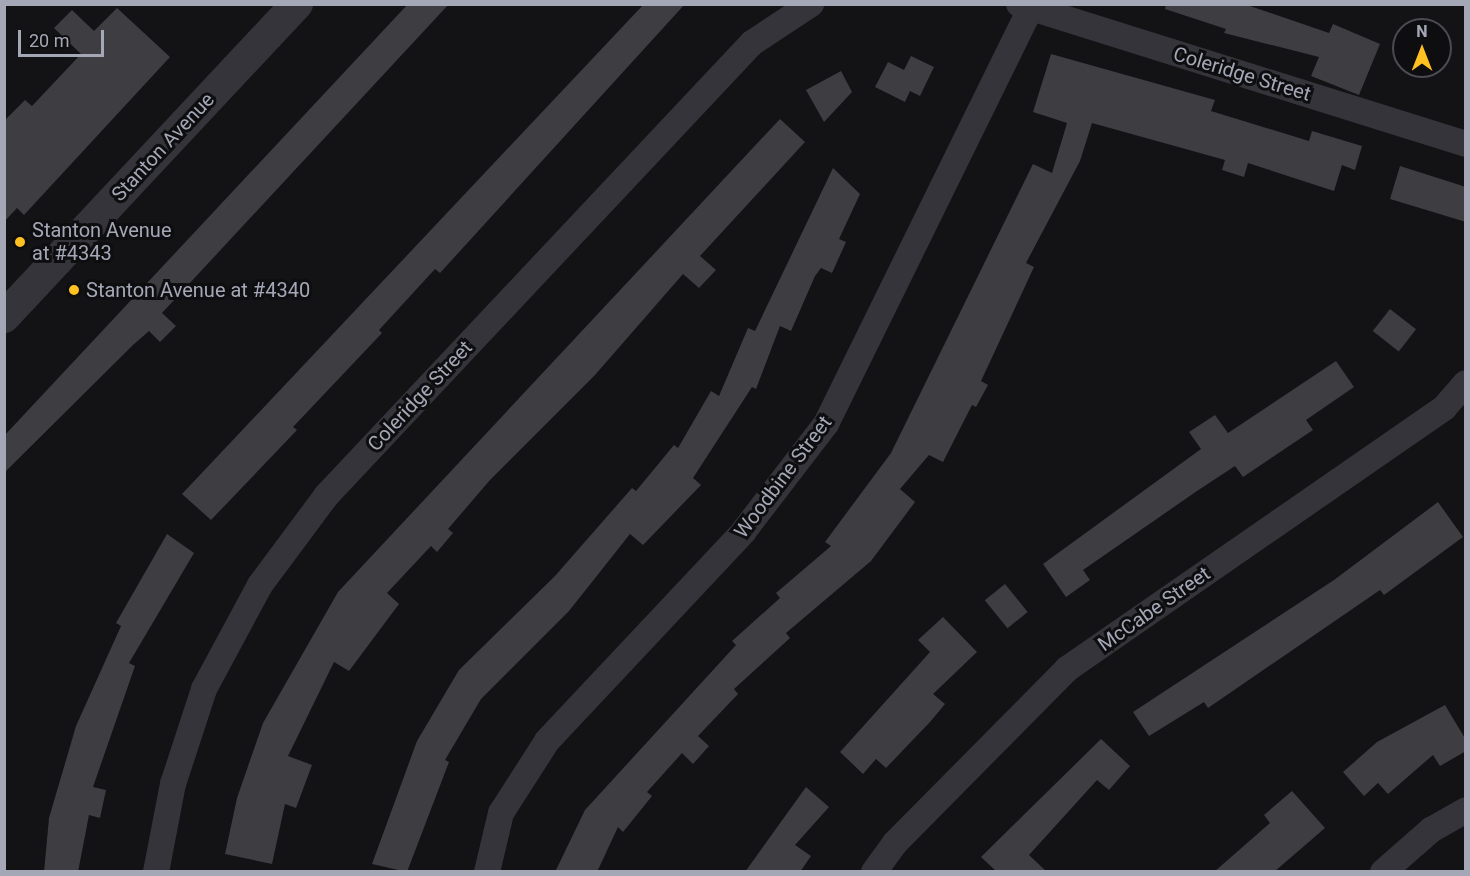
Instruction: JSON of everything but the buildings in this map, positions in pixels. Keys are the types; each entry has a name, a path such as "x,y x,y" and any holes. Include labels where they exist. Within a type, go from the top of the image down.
{"street":[{"name":"Stanton Avenue","path":"4,317 297,4"},
{"name":"Coleridge Street","path":"156,872 173,784 204,689 260,585 326,496 752,43 811,4"},
{"name":"Coleridge Street","path":"1028,6 1466,144"},
{"name":"Woodbine Street","path":"487,872 501,813 547,741 742,532 826,424 1028,6"},
{"name":"McCabe Street","path":"874,872 895,843 1068,669 1444,408 1466,383"},
{"path":"1383,872 1431,830 1466,810"}],"place":[{"name":"Stanton Avenue at #4343","path":"20,242"},
{"name":"Stanton Avenue at #4340","path":"74,290"}]}
